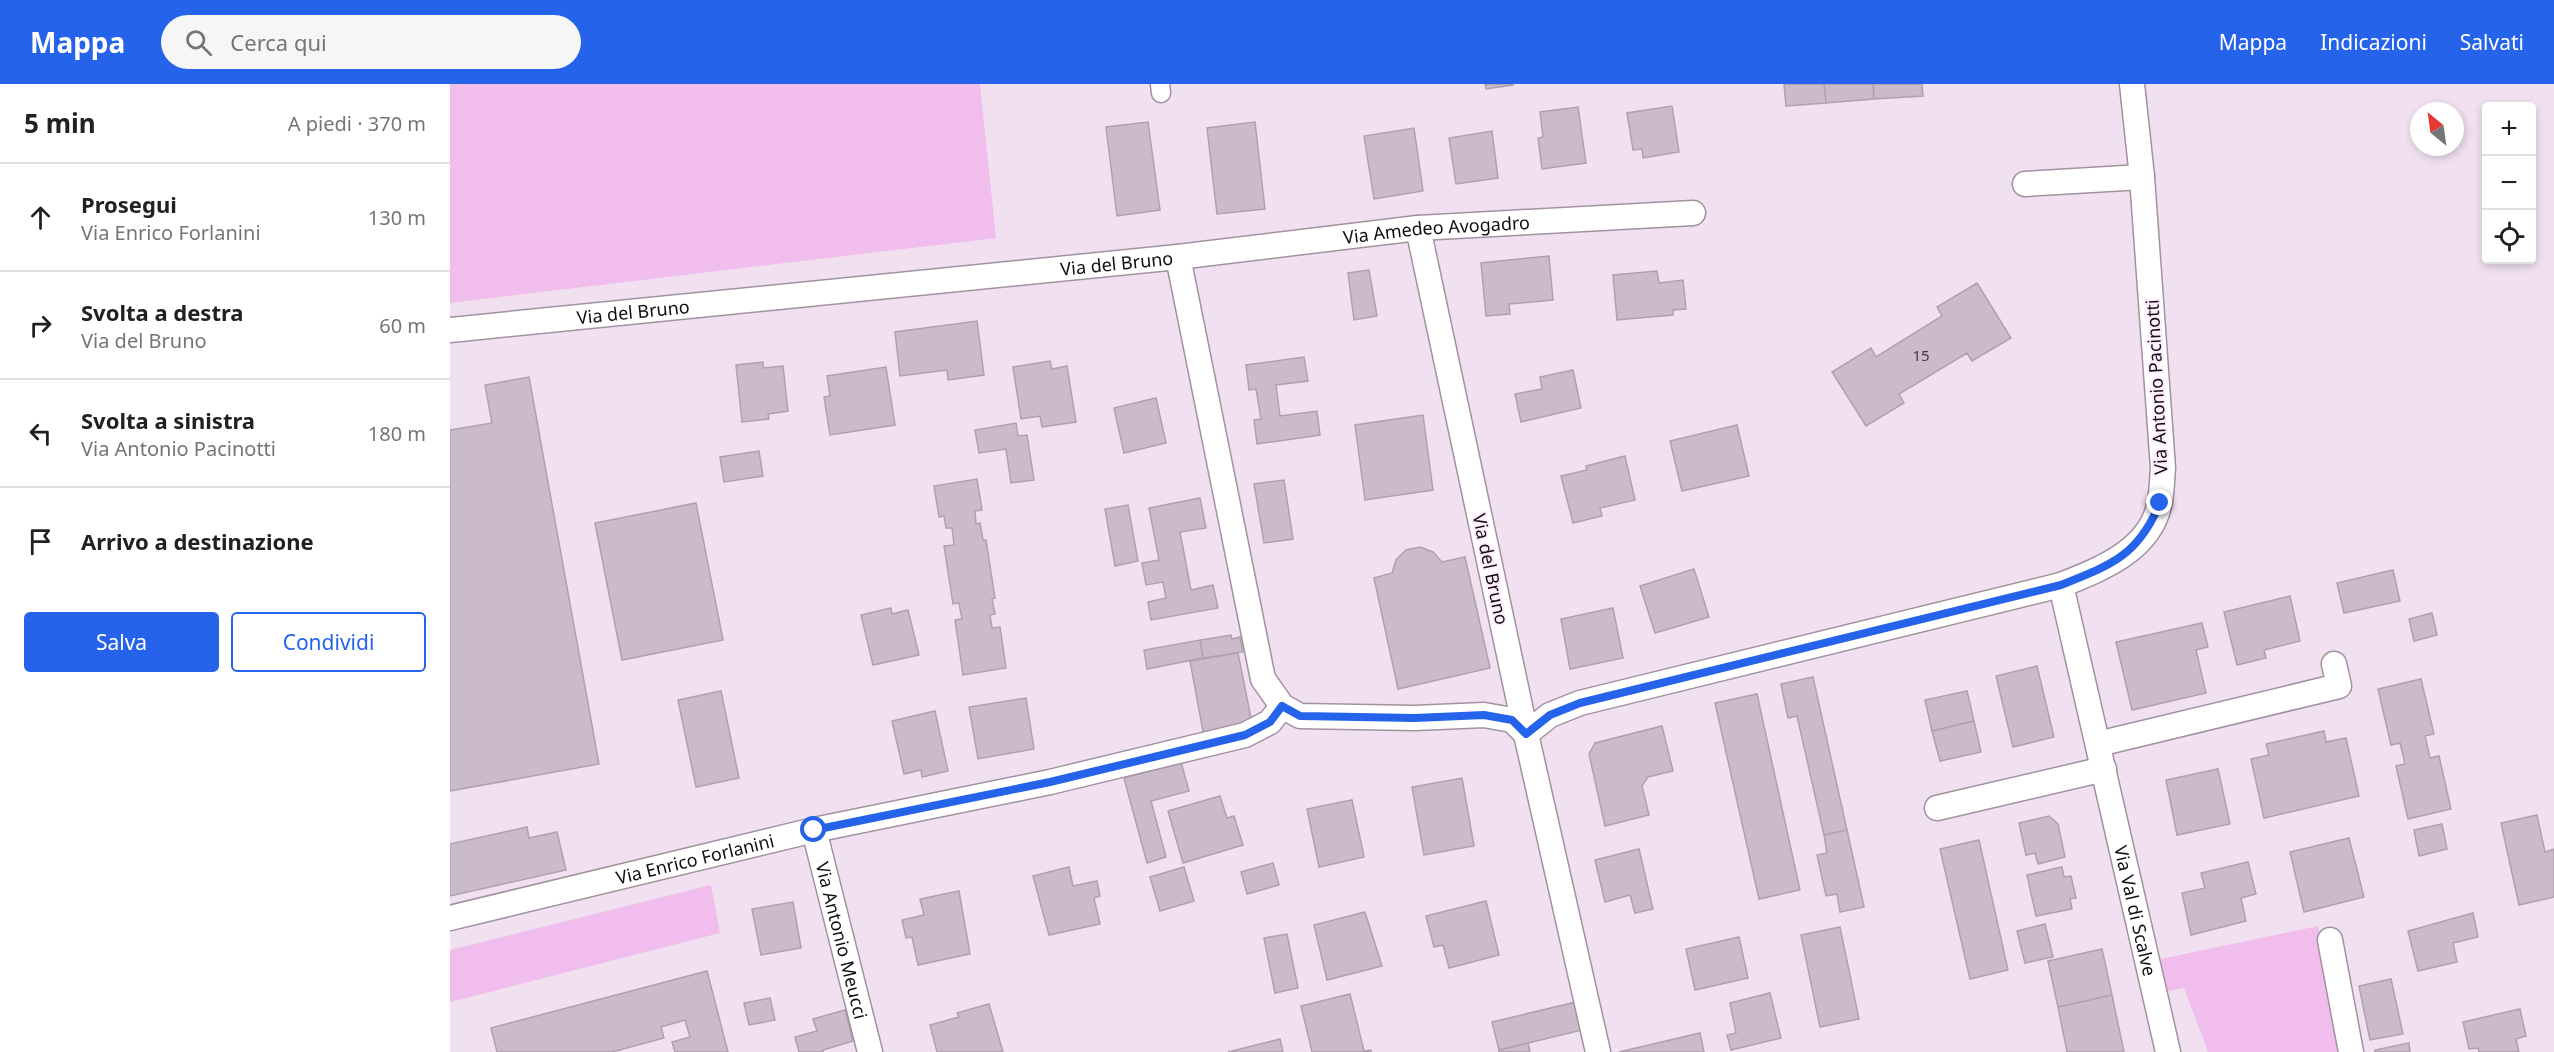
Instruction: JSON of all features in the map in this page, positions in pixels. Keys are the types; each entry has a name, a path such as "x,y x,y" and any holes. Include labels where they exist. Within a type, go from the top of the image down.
{"street":[{"name":"Via Antonio Pacinotti","path":"1526,734 1550,715 1580,703 2061,585 2100,569 2129,552 2150,527 2160,503 2163,468 2142,177 2132,84"},
{"path":"2025,184 2142,177"},
{"name":"Via Amedeo Avogadro","path":"1178,256 1418,228 1693,213"},
{"name":"Via del Bruno","path":"1418,228 1526,734 1598,1052"},
{"name":"Via del Bruno","path":"450,330 1178,256 1263,679 1282,706"},
{"name":"Via Val di Scalve","path":"2061,585 2168,1052"},
{"path":"2098,744 2338,686 2334,664"},
{"path":"1282,706 1300,716 1415,718 1484,715 1512,720 1526,734"},
{"name":"Via Enrico Forlanini","path":"450,918 814,830 1050,782 1245,735 1270,722 1282,706"},
{"path":"1936,808 2104,769"},
{"name":"Via Antonio Meucci","path":"814,830 870,1052"},
{"path":"2330,940 2351,1052"}],"shaded area":[{"path":"450,84 980,84 996,238 450,303"},
{"path":"711,885 720,933 450,1002 450,950"},
{"path":"2318,926 2340,1052 2208,1052 2184,988 2165,992 2156,960"}],"building":[{"path":"1485,84 1513,84 1513,85 1486,89"},
{"path":"1784,84 1824,84 1826,103 1786,106"},
{"path":"1824,84 1873,84 1874,99 1826,103"},
{"path":"1873,84 1922,84 1923,96 1874,99"},
{"path":"1672,106 1679,152 1643,158 1642,149 1633,150 1627,113"},
{"path":"1578,107 1586,163 1542,169 1538,138 1543,137 1540,112"},
{"path":"1148,122 1160,210 1117,216 1106,127"},
{"path":"1255,122 1265,209 1217,214 1207,128"},
{"path":"1414,128 1423,191 1374,199 1364,136"},
{"path":"1492,131 1498,178 1456,184 1449,138"},
{"path":"1549,256 1553,300 1509,304 1510,314 1486,316 1481,263"},
{"path":"1369,270 1377,316 1354,320 1348,273"},
{"path":"1657,271 1659,283 1683,280 1686,309 1673,310 1673,315 1617,320 1613,275"},
{"path":"1977,283 2011,338 1972,361 1967,353 1899,394 1904,403 1866,426 1832,372 1871,348 1876,357 1942,316 1937,307"},
{"path":"977,321 984,375 948,380 947,370 900,376 895,332"},
{"path":"1304,357 1308,381 1276,385 1280,416 1317,411 1320,435 1257,444 1254,420 1261,419 1256,389 1249,390 1246,365"},
{"path":"1050,361 1052,369 1067,366 1076,422 1042,427 1040,416 1021,419 1013,367"},
{"path":"763,362 763,368 783,366 788,411 768,414 769,419 742,422 736,365"},
{"path":"886,367 895,425 830,435 824,397 830,396 827,376"},
{"path":"1573,370 1581,408 1521,422 1515,394 1542,389 1540,377"},
{"path":"529,377 599,764 450,791 450,430 492,423 485,385"},
{"path":"1156,398 1166,443 1124,453 1114,408"},
{"path":"1423,415 1433,490 1365,500 1355,425"},
{"path":"1016,423 1018,436 1027,435 1034,480 1011,483 1006,449 979,453 975,430"},
{"path":"1737,425 1749,476 1682,491 1670,441"},
{"path":"759,451 763,476 724,482 720,457"},
{"path":"1625,456 1635,500 1600,508 1602,516 1573,523 1561,476 1587,470 1586,466"},
{"path":"977,479 982,510 975,511 976,524 980,523 983,540 986,540 995,598 992,599 995,614 990,615 992,628 1000,627 1006,668 963,675 955,620 962,619 959,603 953,604 944,546 954,545 952,528 946,528 944,516 939,517 934,486"},
{"path":"1284,480 1293,539 1264,543 1254,484"},
{"path":"1200,498 1206,528 1180,532 1191,590 1213,585 1218,608 1151,620 1148,602 1166,598 1163,582 1146,585 1142,563 1159,560 1149,508"},
{"path":"696,503 723,640 622,660 595,523"},
{"path":"1128,505 1138,561 1115,566 1105,509"},
{"path":"1420,547 1433,552 1442,562 1465,557 1490,668 1398,689 1374,578 1392,573 1396,560 1406,550"},
{"path":"1694,569 1709,617 1655,633 1640,586"},
{"path":"2393,570 2400,601 2344,613 2337,583"},
{"path":"2290,596 2300,641 2264,650 2266,658 2237,665 2224,612"},
{"path":"891,608 892,614 908,610 919,655 873,665 861,615"},
{"path":"1613,608 1623,658 1570,669 1561,619"},
{"path":"2432,613 2437,635 2414,641 2409,619"},
{"path":"2202,623 2208,647 2196,650 2206,693 2132,710 2116,642"},
{"path":"1231,635 1232,639 1240,637 1243,652 1203,658 1200,640"},
{"path":"1200,640 1203,658 1147,669 1144,650"},
{"path":"1238,653 1253,728 1204,737 1190,661"},
{"path":"2037,666 2054,737 2013,747 1996,676"},
{"path":"1813,677 1847,830 1824,835 1797,716 1788,718 1781,684"},
{"path":"2421,679 2434,734 2425,736 2430,758 2439,756 2451,809 2408,819 2396,766 2405,764 2400,743 2391,745 2378,689"},
{"path":"721,691 739,778 696,787 678,700"},
{"path":"1967,691 1974,721 1932,731 1925,700"},
{"path":"1757,694 1800,890 1759,899 1715,703"},
{"path":"1026,698 1034,749 978,759 969,707"},
{"path":"935,711 948,771 922,777 921,770 904,774 892,721"},
{"path":"1974,721 1981,752 1940,761 1932,731"},
{"path":"1662,726 1673,771 1648,777 1642,786 1649,815 1605,826 1589,754 1595,743"},
{"path":"2324,731 2326,742 2346,738 2359,796 2264,818 2251,759 2269,755 2266,744"},
{"path":"1181,762 1189,791 1151,801 1166,857 1147,863 1124,778"},
{"path":"2218,769 2230,824 2177,835 2166,780"},
{"path":"1462,778 1474,846 1424,855 1412,787"},
{"path":"1220,796 1227,818 1234,816 1243,845 1183,863 1168,811"},
{"path":"1352,800 1364,857 1319,867 1307,809"},
{"path":"2537,815 2545,852 2554,849 2554,897 2519,905 2501,823"},
{"path":"2049,816 2058,824 2065,857 2038,864 2035,853 2026,855 2019,823"},
{"path":"2442,824 2447,849 2419,856 2414,830"},
{"path":"527,827 529,838 557,832 566,870 450,896 450,844"},
{"path":"1847,830 1864,907 1840,912 1837,894 1826,896 1817,855 1827,853 1824,835"},
{"path":"2349,838 2364,897 2304,912 2290,852"},
{"path":"1979,840 2008,970 1970,979 1940,849"},
{"path":"1639,849 1653,909 1635,913 1630,895 1605,902 1595,860"},
{"path":"2248,862 2256,894 2241,898 2246,921 2191,935 2182,893 2205,888 2201,873"},
{"path":"1273,863 1279,885 1247,894 1241,872"},
{"path":"1069,867 1073,886 1097,881 1100,896 1094,898 1100,924 1049,935 1033,876"},
{"path":"1184,867 1194,901 1160,911 1150,877"},
{"path":"2062,867 2064,877 2071,876 2076,898 2070,899 2072,909 2036,916 2027,875"},
{"path":"959,891 970,954 918,965 912,937 906,938 902,920 924,915 920,899"},
{"path":"1486,901 1499,955 1449,968 1443,945 1434,947 1426,916"},
{"path":"793,902 801,948 761,955 752,909"},
{"path":"1365,912 1382,966 1327,980 1314,925"},
{"path":"2473,913 2478,937 2453,943 2457,962 2418,971 2408,931"},
{"path":"2045,924 2053,957 2025,963 2017,931"},
{"path":"1840,927 1859,1019 1820,1027 1801,935"},
{"path":"1287,934 1298,988 1275,993 1264,938"},
{"path":"1739,937 1748,978 1695,990 1686,949"},
{"path":"2102,949 2112,995 2058,1007 2048,961"},
{"path":"707,971 728,1052 675,1052 672,1042 690,1037 685,1020 661,1027 664,1038 612,1052 497,1052 491,1028"},
{"path":"2391,979 2403,1034 2370,1040 2359,986"},
{"path":"1770,993 1781,1038 1731,1050 1727,1035 1736,1033 1730,1003"},
{"path":"1350,994 1364,1051 1371,1050 1371,1052 1312,1052 1301,1006"},
{"path":"2112,995 2124,1052 2067,1052 2058,1007"},
{"path":"770,998 775,1020 749,1025 744,1003"},
{"path":"1576,1002 1582,1030 1499,1050 1492,1022"},
{"path":"989,1004 1003,1052 937,1052 930,1025 959,1017 957,1013"},
{"path":"2520,1009 2526,1036 2516,1039 2519,1052 2479,1052 2478,1048 2469,1049 2463,1022"},
{"path":"845,1010 853,1041 823,1050 823,1052 799,1052 795,1037 817,1031 813,1019"},
{"path":"1700,1033 1704,1052 1619,1052"},
{"path":"1280,1039 1283,1052 1228,1052"},
{"path":"1528,1043 1530,1052 1499,1052 1499,1050"},
{"path":"2409,1043 2410,1052 2375,1052 2375,1050"}],"route":[{"path":"814,830 1050,782 1245,735 1270,722 1282,706 1300,716 1415,718 1484,715 1512,720 1526,734 1550,715 1580,703 2061,585 2100,569 2129,552 2150,527 2160,503"}]}
